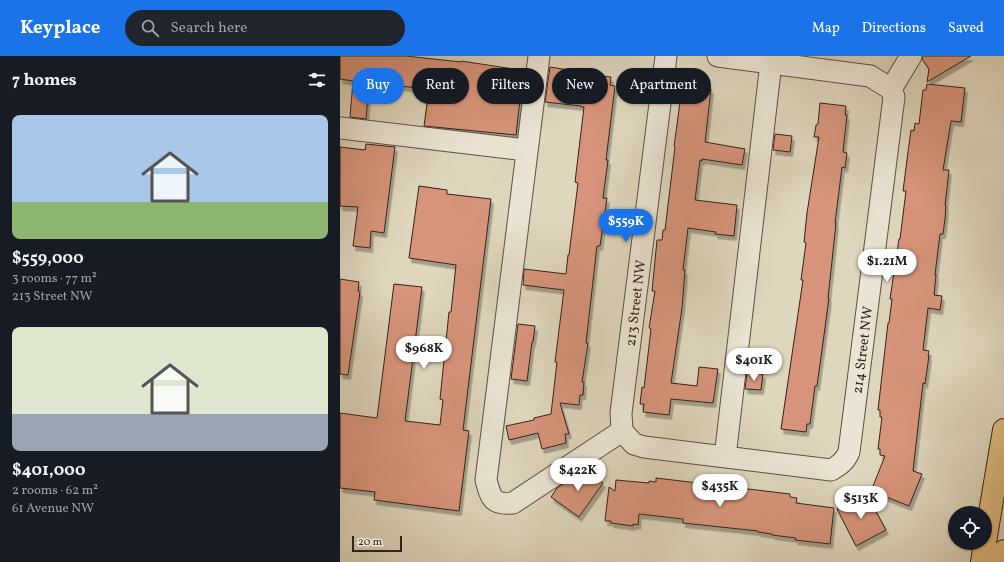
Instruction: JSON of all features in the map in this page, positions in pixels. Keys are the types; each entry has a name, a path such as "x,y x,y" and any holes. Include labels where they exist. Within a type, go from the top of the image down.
{"main road":[{"path":"991,506 1004,430"},
{"path":"982,562 984,550"},
{"path":"1003,562 1004,551"}],"street":[{"path":"539,56 526,150 486,480 490,496 496,502 506,504 513,503 622,431 634,444 644,447 725,457 771,63"},
{"name":"213 Street NW","path":"622,431 621,413 666,56"},
{"path":"718,56 870,76 890,90 911,56"},
{"name":"214 Street NW","path":"725,457 831,470 846,460 849,452 894,97 890,90"},
{"path":"340,128 526,150"}],"building":[{"path":"340,56 406,56 461,61 507,68 477,68 477,104 520,104 516,135 424,126 427,104 469,104 469,68 412,68 412,87 404,86 404,68 352,68 352,81 340,79"},
{"path":"923,56 971,56 927,82 929,69 922,59"},
{"path":"550,67 556,68 552,68 552,103 545,102"},
{"path":"608,77 611,77 610,85 615,86 603,198 607,198 600,246 597,246 586,343 588,343 582,382 584,382 583,395 580,395 579,405 560,403 569,434 565,434 566,443 542,449 538,433 509,440 506,426 534,420 534,418 551,414 557,362 555,362 564,290 523,285 524,269 566,274 578,183 575,182 584,107 563,104 608,104"},
{"path":"927,84 965,88 961,122 951,121 943,170 949,170 945,219 943,234 940,234 934,295 942,296 940,310 928,308 923,350 929,351 929,356 925,384 923,383 913,471 922,474 909,506 871,491 885,456 880,455 880,449 878,449 882,417 880,417 880,410 878,410 892,299 890,299 906,191 903,191 911,130 914,131 915,123 919,124 923,90 926,90"},
{"path":"352,93 352,104 367,104 366,119 350,117"},
{"path":"820,103 846,106 845,115 847,115 843,152 847,153 845,168 842,167 835,223 829,298 817,386 815,386 810,424 807,424 806,432 781,429 803,280 801,280 806,243 804,242 807,213 819,137 814,137 816,125 818,124"},
{"path":"680,104 709,104 705,142 745,149 742,165 702,159 702,161 700,160 695,200 737,205 734,236 715,234 716,232 688,228 683,270 685,270 682,308 671,383 697,386 699,367 718,369 713,403 671,399 669,415 643,412 644,404 640,404 642,387 644,388 651,329 649,328 655,291 652,291 657,240 662,240 663,230 665,230"},
{"path":"775,134 792,136 790,152 773,150"},
{"path":"366,144 395,147 384,233 371,231 370,248 353,246 358,207 340,206 340,147 365,150"},
{"path":"419,186 447,190 447,194 491,199 463,430 469,431 459,511 374,500 375,492 340,488 340,413 377,418 394,284 422,287 405,421 440,425 443,400 440,399 449,312 451,312 456,265 409,258"},
{"path":"340,279 359,282 358,291 360,292 348,375 340,374"},
{"path":"518,324 535,326 527,381 511,379"},
{"path":"747,373 763,374 761,390 745,389"},
{"path":"585,470 603,483 579,517 551,497 557,488"},
{"path":"656,478 790,494 790,497 797,498 796,503 834,508 830,544 795,540 796,538 772,535 758,531 683,523 683,519 639,514 638,525 633,524 633,526 605,521 609,487 615,491 616,480 649,483 649,481 656,482"},
{"path":"866,493 886,530 856,546 837,509"}]}
